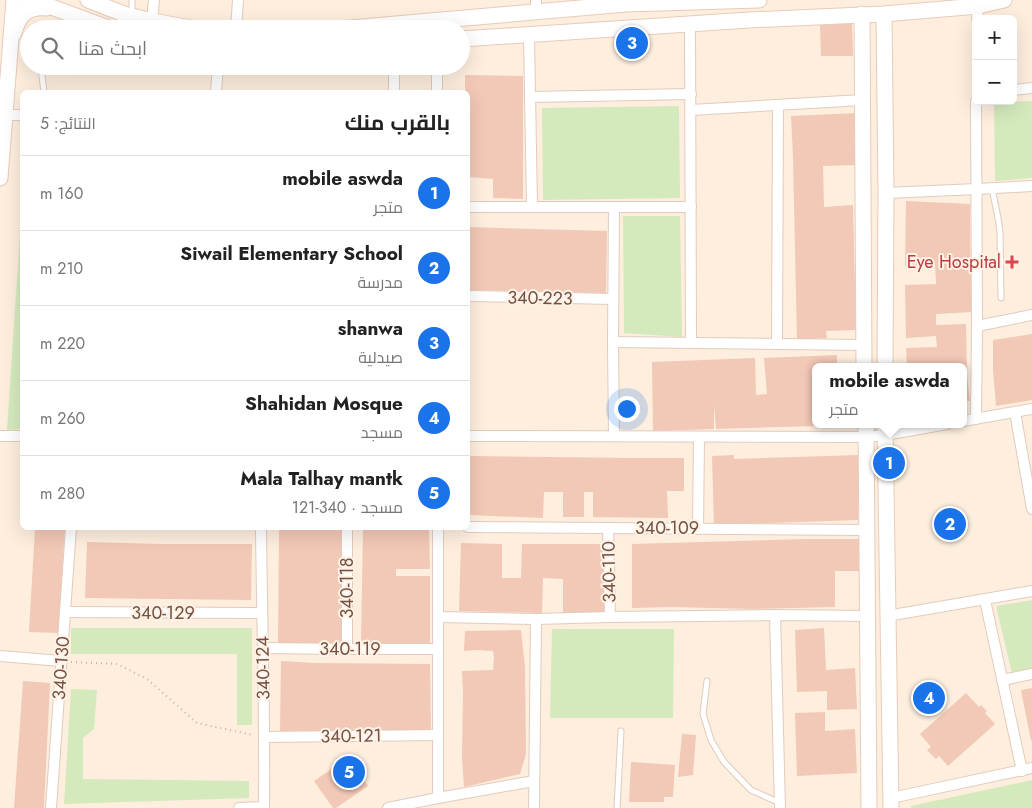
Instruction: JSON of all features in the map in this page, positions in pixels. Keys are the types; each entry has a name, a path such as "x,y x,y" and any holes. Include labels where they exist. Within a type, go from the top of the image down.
{"street":[{"path":"0,178 14,0"},
{"path":"26,0 86,20"},
{"path":"152,20 154,0"},
{"path":"237,20 238,0"},
{"path":"416,20 536,6 626,2 759,0"},
{"path":"470,38 690,23 862,14 977,12 1004,0"},
{"path":"748,1 749,20"},
{"path":"93,2 148,20"},
{"path":"9,59 17,24 23,14 32,9 40,8 62,11"},
{"path":"862,14 864,363"},
{"path":"884,14 885,363"},
{"path":"690,23 691,343"},
{"path":"530,35 532,207"},
{"path":"216,90 217,75"},
{"path":"394,75 394,90"},
{"path":"437,75 437,90"},
{"path":"1017,90 1032,88"},
{"path":"530,97 691,94"},
{"path":"691,110 862,100"},
{"path":"777,344 778,105"},
{"path":"976,105 976,419"},
{"path":"5,115 20,115"},
{"path":"886,193 1032,186"},
{"path":"470,207 691,207"},
{"path":"614,207 612,342 614,436"},
{"name":"340-223","path":"470,296 613,299"},
{"path":"977,326 1032,315"},
{"path":"612,342 864,345"},
{"path":"967,421 1032,409"},
{"path":"1015,412 1032,510"},
{"path":"470,436 699,437 906,428"},
{"path":"885,430 891,803 1027,770 1002,680 985,600"},
{"path":"866,431 869,808"},
{"path":"0,436 20,436"},
{"path":"698,529 699,437"},
{"name":"340-109","path":"470,527 867,530"},
{"name":"340-110","path":"608,528 610,617"},
{"name":"340-130","path":"51,808 71,530"},
{"name":"340-124","path":"261,530 265,737 264,807"},
{"name":"340-118","path":"347,530 347,649"},
{"path":"438,530 438,798"},
{"path":"887,616 1032,591"},
{"name":"340-129","path":"65,612 262,613"},
{"path":"438,617 536,619 776,615 868,616"},
{"path":"776,615 780,805"},
{"path":"534,808 536,619"},
{"name":"340-119","path":"263,648 438,649"},
{"path":"0,656 62,661"},
{"path":"1002,680 1032,674"},
{"name":"340-121","path":"265,737 438,736"},
{"path":"388,808 534,781"},
{"path":"239,808 264,807"}],"lane":[{"path":"132,0 132,16"},
{"path":"42,75 44,90"},
{"path":"992,188 1000,232 1001,298"},
{"path":"707,681 703,714 711,740 724,762 751,790 780,805"},
{"path":"617,808 621,731"}],"path":[{"path":"62,661 116,664 147,679 197,723 265,737"}],"green space":[{"path":"1032,101 1032,178 995,181 994,105 1017,105 1017,102"},
{"path":"679,106 680,198 543,200 542,108"},
{"path":"623,216 680,216 682,337 624,333"},
{"path":"20,234 20,429 7,430"},
{"path":"1032,600 1032,670 1015,673 1011,669 996,606"},
{"path":"71,628 252,628 252,725 237,725 237,654 71,654"},
{"path":"552,629 674,629 673,718 550,718"},
{"path":"71,689 97,690 94,729 83,738 83,779 249,781 249,798 64,804"},
{"path":"1032,780 1032,808 911,808 911,806"}],"building":[{"path":"852,22 853,56 821,56 820,24"},
{"path":"465,75 523,76 523,199 493,198 493,179 470,177 470,90 465,90"},
{"path":"858,113 860,165 823,166 824,207 853,205 856,330 826,331 827,338 797,340 791,116"},
{"path":"906,201 970,204 973,312 936,314 936,325 966,324 967,363 907,363 906,348 937,347 936,336 906,338 905,285 936,284 936,282 935,264 905,266"},
{"path":"470,227 607,231 606,293 470,290"},
{"path":"1032,334 1032,400 996,406 993,340"},
{"path":"837,355 837,363 812,363 812,426 716,429 714,404 714,429 653,431 652,362 755,358 756,395 767,394 764,358"},
{"path":"967,376 970,401 967,401"},
{"path":"734,455 734,459 859,455 858,520 714,525 712,456"},
{"path":"470,456 684,458 684,491 667,491 668,518 593,517 593,492 584,492 584,517 563,517 563,492 544,492 543,518 470,515"},
{"path":"35,530 65,530 58,633 29,632"},
{"path":"279,530 344,530 344,644 278,644"},
{"path":"363,530 429,530 430,569 396,569 396,576 430,576 430,644 361,643"},
{"path":"859,539 859,571 835,571 835,607 753,609 632,608 632,544"},
{"path":"87,542 252,544 251,600 85,598"},
{"path":"461,543 502,544 502,578 521,578 522,544 603,544 605,613 563,613 563,579 543,578 542,613 459,611"},
{"path":"824,628 826,670 855,668 857,709 827,710 827,691 797,692 795,630"},
{"path":"521,630 525,667 526,754 520,774 464,787 462,671 493,670 494,657 493,651 464,651 465,631"},
{"path":"281,661 430,664 431,733 280,732"},
{"path":"23,681 50,683 44,808 14,808"},
{"path":"1032,688 1032,741 1031,741 1021,690"},
{"path":"966,693 979,707 981,705 987,711 985,713 995,724 948,766 939,756 936,759 927,750 931,747 920,734"},
{"path":"825,712 825,731 855,729 857,773 797,776 795,713"},
{"path":"682,734 696,735 693,775 678,777"},
{"path":"348,758 368,786 336,808 333,808 314,781"},
{"path":"631,762 675,765 673,797 664,797 664,802 629,802"}],"place":[{"name":"shanwa","path":"632,43"},
{"name":"Eye Hospital","path":"1012,262"},
{"name":"mobile aswda","path":"889,463"},
{"name":"Siwail Elementary School","path":"950,524"},
{"name":"Shahidan Mosque","path":"929,698"},
{"name":"Mala Talhay mantk","path":"349,772"}]}
